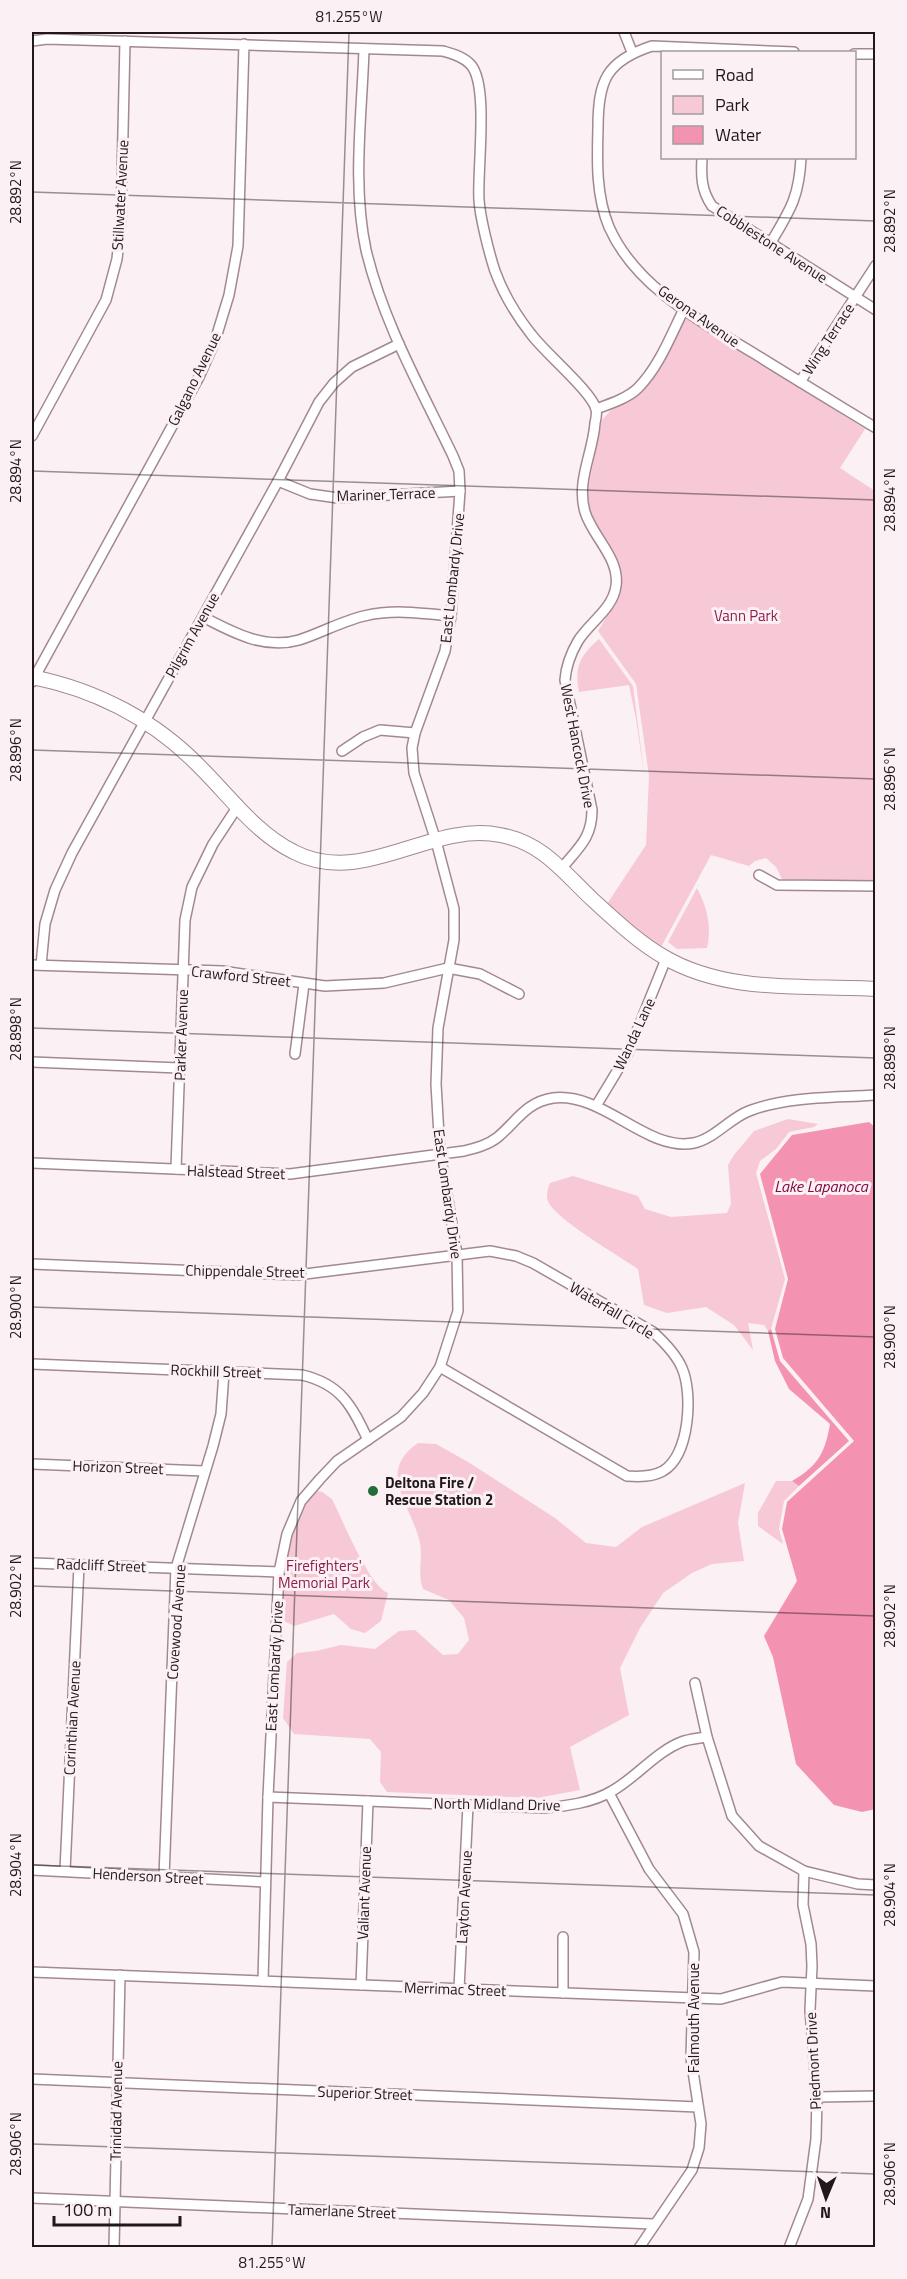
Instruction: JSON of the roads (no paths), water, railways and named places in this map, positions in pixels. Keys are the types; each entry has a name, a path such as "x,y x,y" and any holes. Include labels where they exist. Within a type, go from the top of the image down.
{"street":[{"path":"624,32 632,52 652,46 706,51"},
{"path":"32,41 46,39 443,51 460,57 472,66 479,82 479,202 495,270 506,296 531,334 586,394 596,409 621,399 638,388 653,368 684,309"},
{"name":"Stillwater Avenue","path":"32,436 106,300 117,258 121,221 125,42"},
{"name":"Galgano Avenue","path":"32,679 177,417 215,341 229,295 238,246 244,44"},
{"name":"East Lombardy Drive","path":"262,1981 279,1572 287,1534 302,1501 338,1461 401,1417 423,1393 440,1367 458,1311 457,1254 440,1154 436,1084 438,1028 454,940 454,909 436,841 414,773 412,748 415,733 445,651 451,616 460,491 459,471 399,344 377,289 366,248 359,189 364,49"},
{"name":"Gerona Avenue","path":"632,52 623,58 605,79 598,98 597,174 603,208 610,227 630,261 653,285 684,309 876,428"},
{"path":"856,54 876,54"},
{"name":"Cobblestone Avenue","path":"702,159 701,179 704,195 712,206 876,310"},
{"path":"770,244 794,204 800,182 801,159"},
{"name":"Wing Terrace","path":"800,382 876,265"},
{"name":"Pilgrim Avenue","path":"36,965 55,890 72,853 278,481 319,402 334,382 352,367 399,344"},
{"name":"West Hancock Drive","path":"562,868 587,838 592,826 592,810 565,680 566,667 579,641 609,605 616,586 614,567 586,515 582,502 582,480 594,442 596,409"},
{"name":"Mariner Terrace","path":"278,481 310,494 338,498 460,491"},
{"path":"202,617 237,635 261,642 279,642 298,640 362,616 389,612 451,616"},
{"path":"32,679 58,683 103,698 144,722 174,742 273,841 310,859 350,863 466,833 501,835 518,839 547,854 624,928 666,959 727,981 764,985 876,989"},
{"path":"342,751 363,737 380,730 415,733"},
{"name":"Parker Avenue","path":"176,1170 185,920 192,887 213,844 238,806"},
{"path":"759,875 777,885 876,886"},
{"name":"Wanda Lane","path":"596,1106 628,1053 666,959"},
{"name":"Crawford Street","path":"36,965 245,974 304,984 350,986 384,983 448,968"},
{"path":"448,968 480,974 519,994"},
{"path":"295,1054 304,984"},
{"path":"32,1062 179,1068"},
{"name":"Halstead Street","path":"32,1163 290,1174 464,1151 482,1146 498,1137 508,1124 529,1107 551,1098 573,1098 596,1106 660,1139 678,1143 695,1143 746,1111 780,1101 876,1095"},
{"name":"Waterfall Circle","path":"440,1367 627,1476 643,1478 663,1470 678,1454 685,1434 688,1388 682,1368 665,1342 653,1332 533,1263 516,1256 490,1251 457,1254"},
{"name":"Chippendale Street","path":"32,1264 297,1275 457,1254"},
{"name":"Rockhill Street","path":"32,1364 302,1375 319,1379 342,1394 368,1440"},
{"name":"Covewood Avenue","path":"164,1877 176,1568 221,1414 224,1372"},
{"name":"Horizon Street","path":"32,1464 204,1471"},
{"name":"Radcliff Street","path":"32,1563 279,1572"},
{"name":"Corinthian Avenue","path":"65,1871 79,1565"},
{"path":"695,1683 707,1737 732,1816 759,1846 804,1871 858,1884 876,1885"},
{"name":"North Midland Drive","path":"268,1797 544,1808 570,1805 609,1793 634,1778 666,1750 685,1741 707,1737"},
{"name":"Falmouth Avenue","path":"609,1793 649,1869 683,1914 694,1952 691,2058 701,2124 699,2148 692,2170 639,2247"},
{"name":"Valiant Avenue","path":"361,1985 368,1801"},
{"name":"Layton Avenue","path":"459,1989 468,1804"},
{"name":"Henderson Street","path":"32,1870 265,1882"},
{"name":"Piedmont Drive","path":"789,2247 808,2199 816,2139 817,2097 811,2030 812,1966 811,1944 802,1905 804,1871"},
{"path":"563,1937 563,1993"},
{"name":"Merrimac Street","path":"32,1972 693,1999 721,1999 782,1982 876,1986"},
{"name":"Trinidad Avenue","path":"114,2247 120,1975"},
{"name":"Superior Street","path":"32,2079 698,2107"},
{"path":"817,2097 876,2096"},
{"name":"Tamerlane Street","path":"32,2198 653,2224"}],"water":[{"name":"Lake Lapanoca","path":"869,1122 876,1128 876,1809 862,1812 834,1805 796,1764 773,1657 764,1636 797,1581 782,1529 787,1502 854,1441 783,1358 775,1329 788,1279 760,1174 792,1135"},
{"path":"771,1329 780,1361 849,1441 799,1486 792,1481 808,1470 819,1458 826,1443 830,1424 789,1389 775,1361 768,1331"}],"place":[{"name":"Deltona Fire / Rescue Station 2","path":"373,1491"}],"park label":[{"name":"Vann Park","path":"746,615"},
{"name":"Firefighters' Memorial Park","path":"324,1574"}]}
